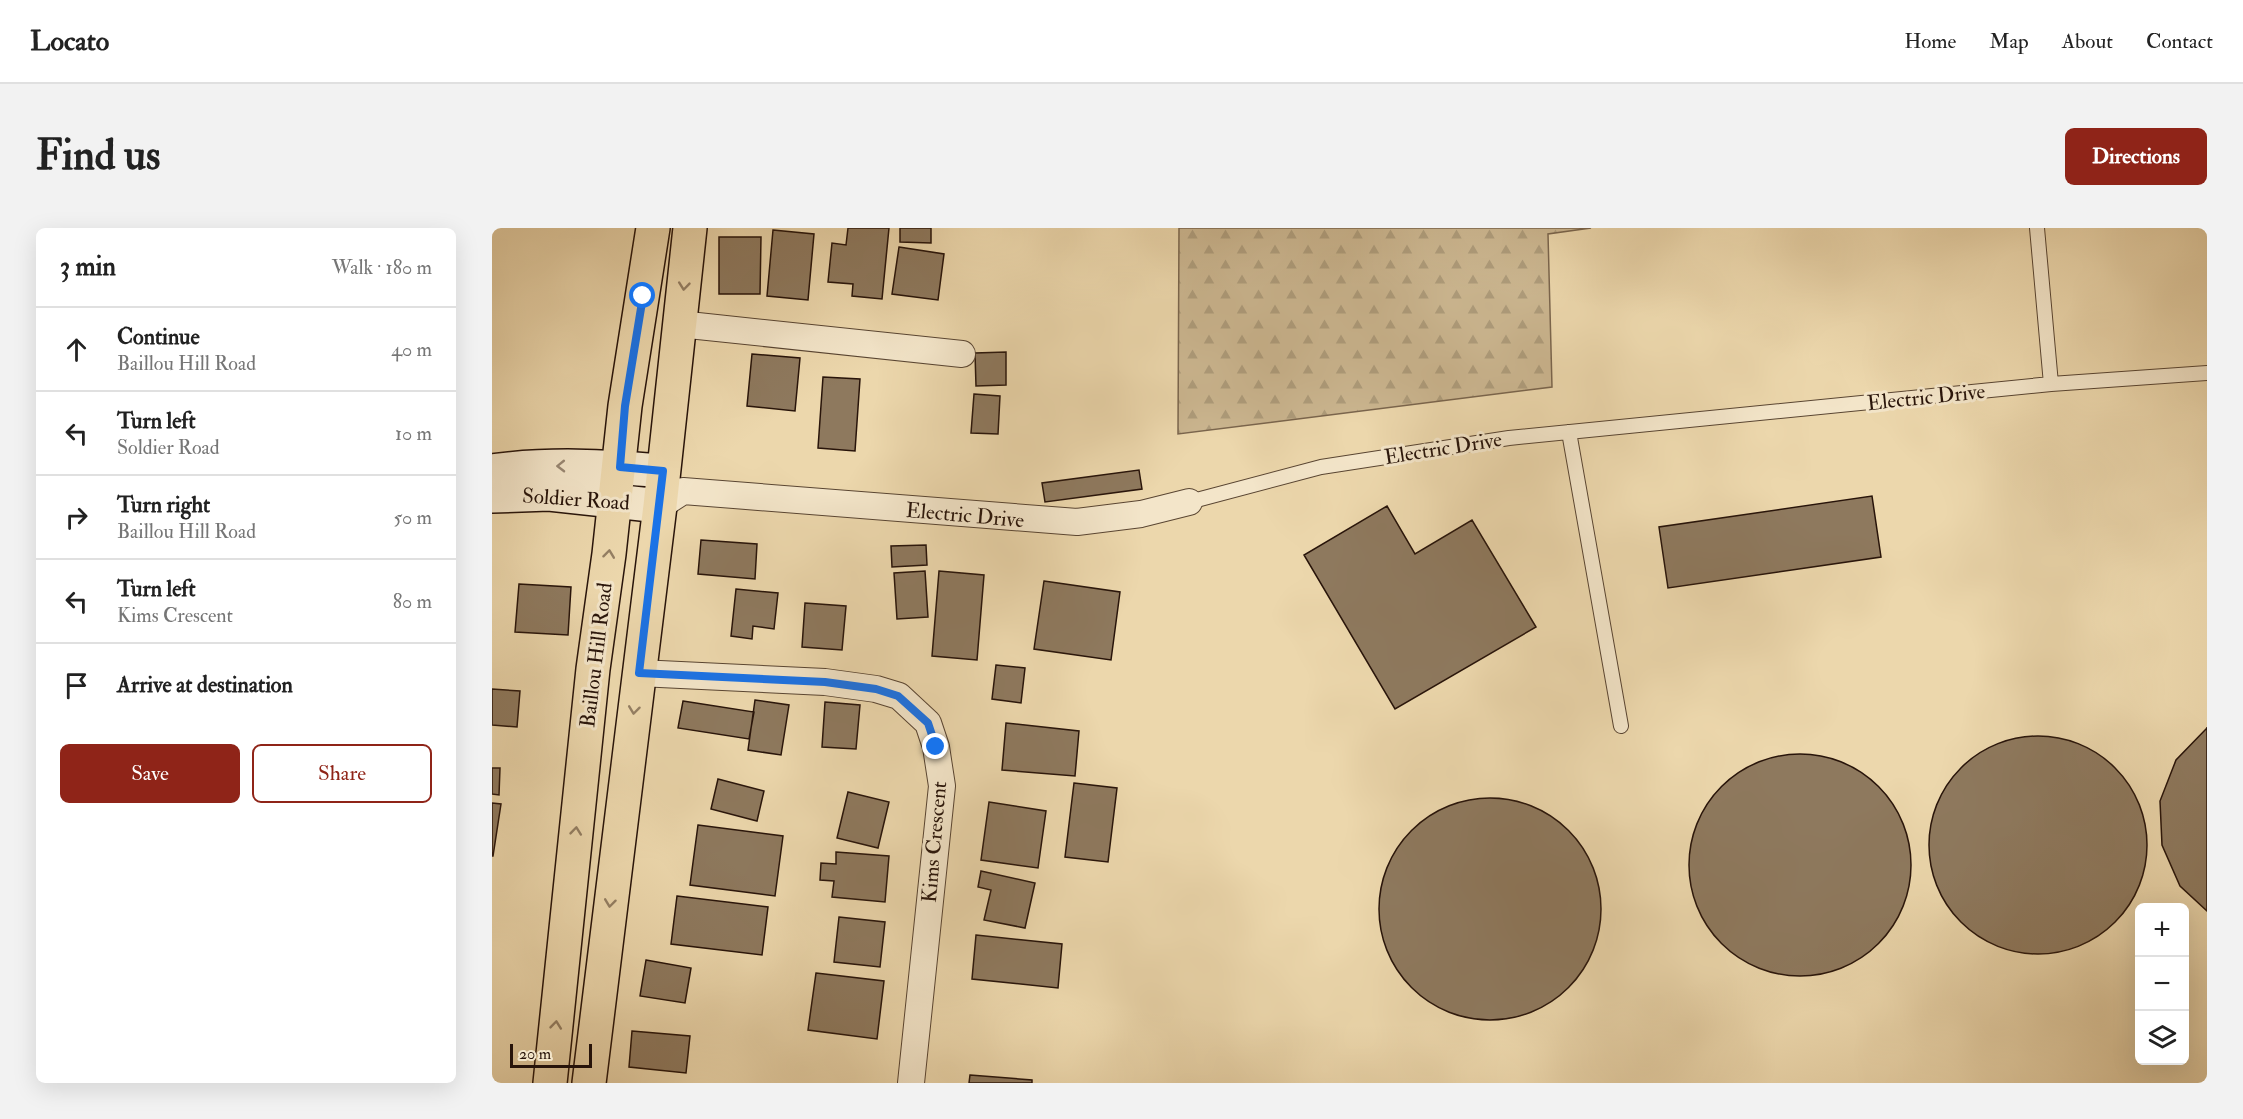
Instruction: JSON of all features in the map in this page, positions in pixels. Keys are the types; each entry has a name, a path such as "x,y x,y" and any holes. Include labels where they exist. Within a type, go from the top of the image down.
{"main road":[{"name":"Baillou Hill Road","path":"550,1083 593,669 620,467 625,406 653,228"},
{"name":"Baillou Hill Road","path":"589,1083 639,673 669,490 679,324 690,228"},
{"name":"Soldier Road","path":"492,471 547,466 620,467 669,490"},
{"name":"Soldier Road","path":"492,496 549,494 615,501 669,490"}],"street":[{"path":"679,324 962,354"},
{"name":"Electric Drive","path":"669,490 1077,522 1141,514 1188,502"},
{"name":"Kims Crescent","path":"639,673 825,682 876,689 898,696 928,723 936,747 942,786 911,1083"}],"lane":[{"path":"2037,228 2051,384"},
{"name":"Electric Drive","path":"1188,502 1321,467 1509,438 2051,384 2207,373"},
{"path":"1569,432 1621,726"}],"green space":[{"path":"1179,228 1591,228 1548,234 1552,387 1178,434"}],"building":[{"path":"848,228 889,228 882,299 852,296 853,284 828,282 832,243 846,245"},
{"path":"900,228 931,228 931,243 900,242"},
{"path":"773,230 814,234 808,300 767,296"},
{"path":"719,237 761,237 760,294 719,294"},
{"path":"899,247 944,254 938,300 892,294"},
{"path":"1006,352 1006,385 976,386 975,353"},
{"path":"752,354 800,358 795,411 747,406"},
{"path":"823,377 860,379 855,451 818,448"},
{"path":"974,394 1000,396 998,434 971,433"},
{"path":"1139,470 1142,489 1045,502 1042,483"},
{"path":"1872,496 1881,557 1668,588 1659,527"},
{"path":"1387,506 1415,554 1472,520 1536,627 1395,709 1304,555"},
{"path":"701,540 757,544 755,579 698,574"},
{"path":"926,545 927,565 892,567 891,546"},
{"path":"925,571 928,617 897,619 894,573"},
{"path":"939,571 984,575 977,660 932,656"},
{"path":"1044,581 1120,592 1111,660 1034,649"},
{"path":"519,584 571,587 568,635 515,632"},
{"path":"736,589 778,593 774,629 753,626 752,639 731,636"},
{"path":"805,603 846,606 842,650 802,647"},
{"path":"996,665 1025,668 1021,703 992,699"},
{"path":"492,689 520,691 517,727 492,725"},
{"path":"755,700 789,705 781,755 748,750"},
{"path":"683,701 754,712 749,739 678,728"},
{"path":"825,702 860,705 856,749 822,747"},
{"path":"1006,723 1079,731 1075,776 1002,770"},
{"path":"2207,728 2207,911 2180,886 2162,845 2160,801 2176,760"},
{"path":"2038,736 2059,738 2080,745 2115,768 2138,803 2145,824 2147,845 2145,866 2138,887 2115,922 2080,945 2059,952 2038,954 2017,952 1996,945 1961,922 1938,887 1931,866 1929,845 1931,824 1938,803 1961,768 1996,745 2017,738"},
{"path":"1800,754 1822,756 1852,767 1870,779 1886,795 1898,813 1906,833 1911,865 1909,887 1898,917 1886,935 1870,951 1852,963 1832,971 1800,976 1778,974 1748,963 1730,951 1714,935 1702,917 1694,897 1689,865 1691,843 1702,813 1714,795 1730,779 1748,767 1768,759"},
{"path":"492,768 500,768 499,795 492,794"},
{"path":"718,779 764,791 757,821 711,809"},
{"path":"1074,783 1117,788 1108,862 1065,857"},
{"path":"848,792 889,802 878,848 837,838"},
{"path":"1490,798 1522,803 1532,807 1551,817 1568,831 1582,848 1592,867 1596,877 1601,909 1596,941 1592,951 1582,970 1568,987 1551,1001 1532,1011 1522,1015 1490,1020 1458,1015 1448,1011 1429,1001 1412,987 1398,970 1388,951 1384,941 1379,909 1384,877 1388,867 1398,848 1412,831 1429,817 1448,807 1458,803"},
{"path":"989,802 1046,811 1038,868 981,860"},
{"path":"492,803 501,804 493,856 492,856"},
{"path":"698,825 783,836 775,896 690,885"},
{"path":"836,852 889,856 885,902 832,897 834,881 820,880 821,863 836,864"},
{"path":"981,871 1035,883 1025,928 984,920 991,890 978,887"},
{"path":"677,896 768,907 762,955 671,944"},
{"path":"839,917 885,922 880,967 834,962"},
{"path":"976,935 1062,944 1058,988 972,979"},
{"path":"646,960 691,968 685,1003 640,996"},
{"path":"816,973 884,981 877,1039 808,1030"},
{"path":"632,1031 690,1036 686,1073 629,1067"},
{"path":"970,1075 1032,1080 1032,1083 969,1083"}],"route":[{"path":"643,296 625,406 620,467 663,471 639,673 825,682 876,689 898,696 928,723 936,747"}]}
